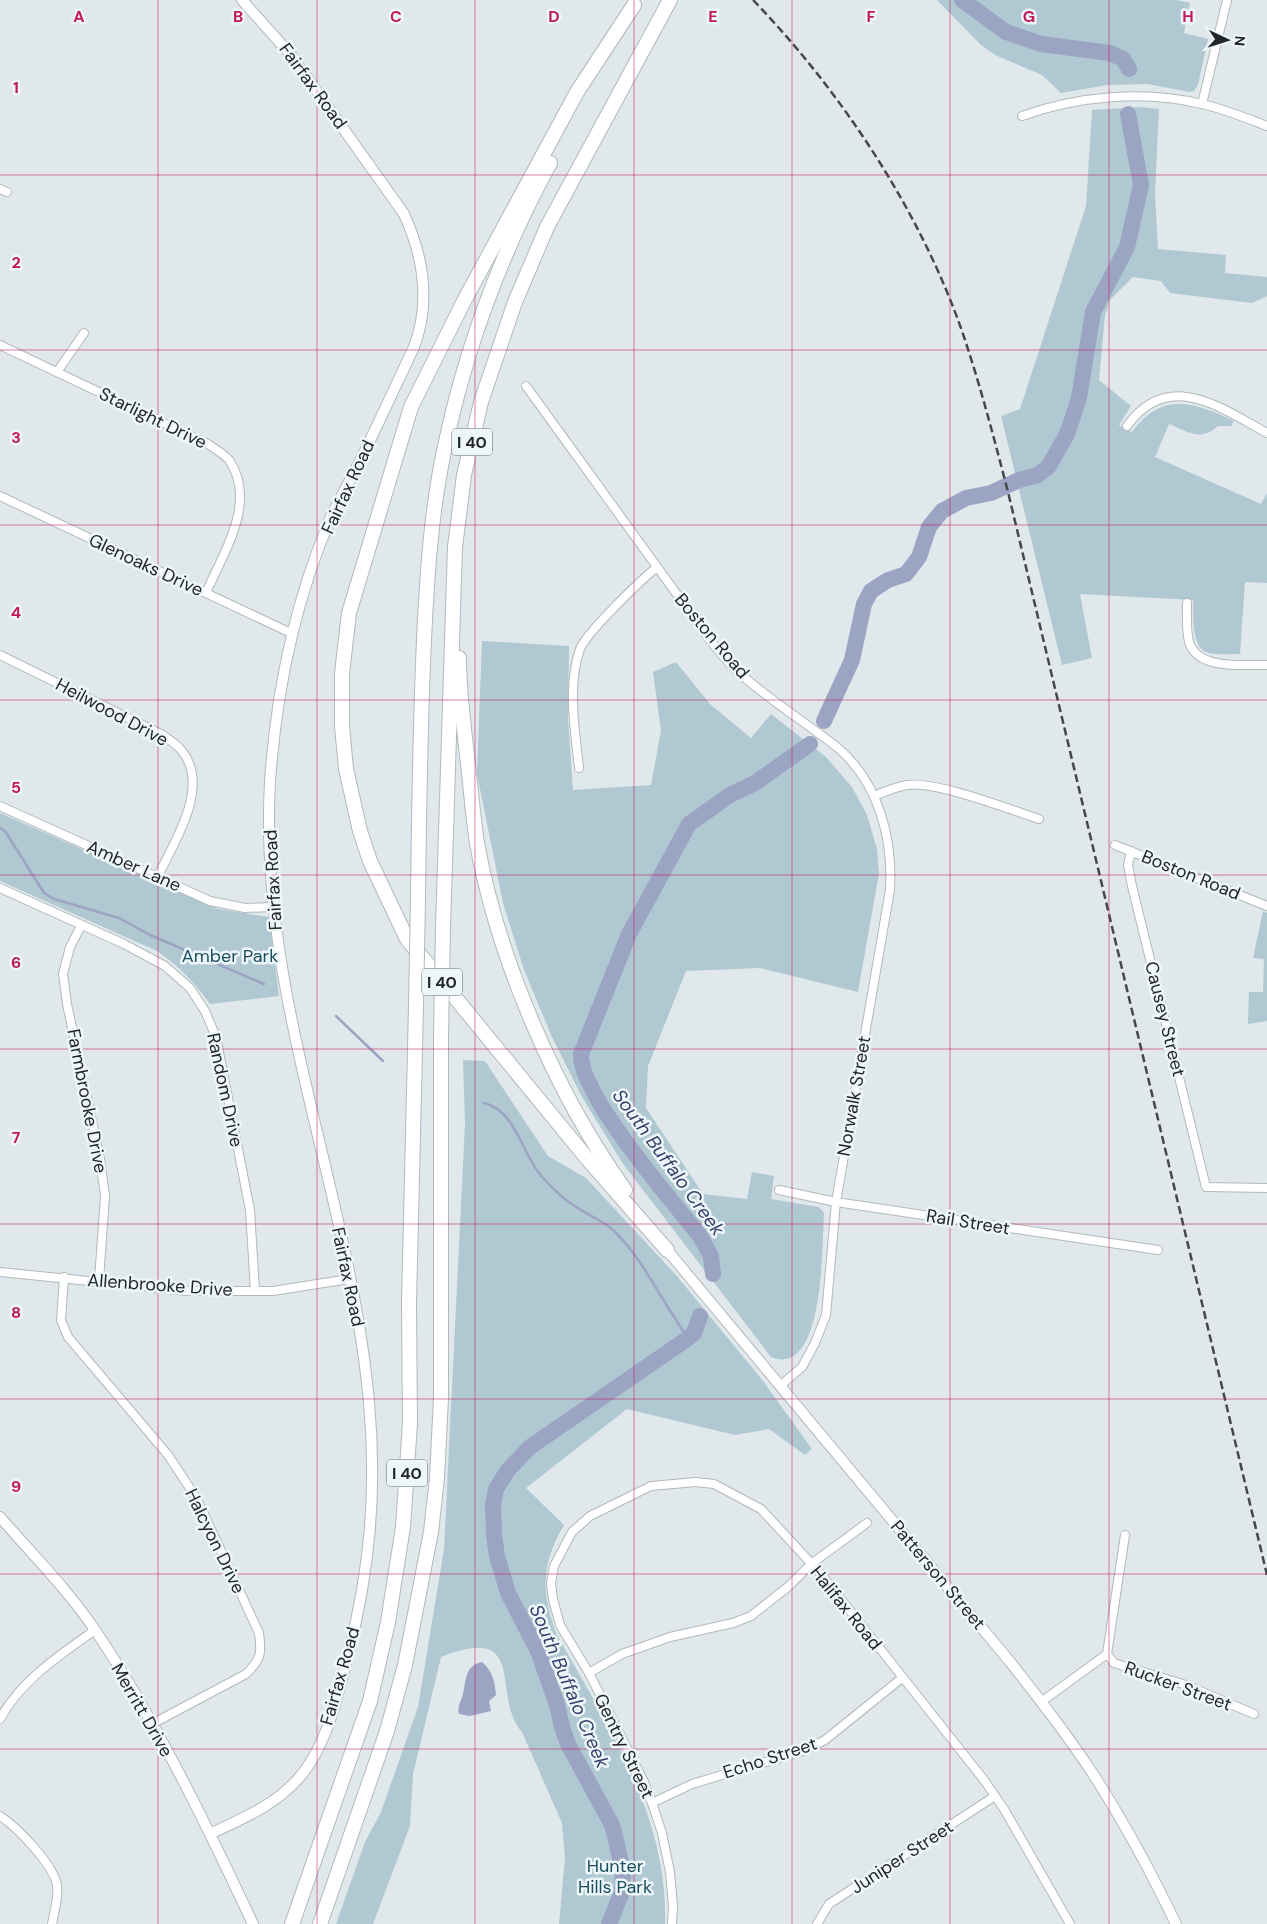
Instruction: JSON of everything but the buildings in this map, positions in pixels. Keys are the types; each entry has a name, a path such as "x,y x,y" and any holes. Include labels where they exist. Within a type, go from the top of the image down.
{"highway":[{"name":"I 40","path":"320,1924 387,1731 405,1665 431,1532 437,1478 441,1398 441,1036 443,927 455,547 464,475 482,402 515,302 548,227 670,0"},
{"name":"I 40","path":"292,1924 370,1701 388,1622 403,1527 410,1423 410,1295 420,708 431,532 443,452 457,392 502,261 544,173 636,2"},
{"path":"636,2 578,92 464,301 411,407 349,613 342,673 342,726 346,769 360,831 370,861 407,939 590,1162 667,1250"},
{"path":"455,547 459,622 459,693 477,842 494,916 512,969 542,1044 586,1130 667,1250"}],"street":[{"name":"Fairfax Road","path":"210,1834 271,1803 285,1792 306,1770 326,1726 343,1675 358,1617 371,1532 372,1457 366,1374 349,1279 290,1018 272,907 270,782 279,705 293,634 312,570 331,518 417,338 424,308 424,283 414,236 404,214 292,55 242,0"},
{"path":"1202,104 1227,0"},
{"path":"1022,116 1048,107 1129,96 1202,104 1267,126"},
{"path":"57,372 84,333"},
{"name":"Starlight Drive","path":"0,345 208,444 228,459 238,478 240,512 206,593"},
{"name":"Boston Road","path":"526,386 656,568 734,668 763,693 839,749 859,773 874,796"},
{"path":"1127,426 1141,408 1152,402 1168,397 1189,396 1206,400 1267,432"},
{"name":"Glenoaks Drive","path":"0,496 293,634"},
{"path":"578,768 574,716 575,674 581,647 638,583 656,568"},
{"path":"1187,603 1189,642 1199,657 1216,662 1267,665"},
{"name":"Heilwood Drive","path":"0,655 161,734 183,751 194,778 193,800 158,876"},
{"path":"874,796 907,785 923,786 945,790 1039,819"},
{"name":"Norwalk Street","path":"781,1385 802,1368 826,1316 836,1202 890,890 891,855 887,832 874,796"},
{"name":"Amber Lane","path":"0,806 210,901 245,908 272,907"},
{"name":"Boston Road","path":"1115,845 1267,906"},
{"name":"Causey Street","path":"1131,851 1128,865 1132,886 1206,1187 1267,1188"},
{"name":"Random Drive","path":"0,888 124,944 165,966 190,988 205,1011 216,1037 250,1210 254,1291"},
{"name":"Farmbrooke Drive","path":"81,926 70,947 63,974 67,1004 100,1159 105,1196 99,1280"},
{"name":"Rail Street","path":"779,1190 836,1202 1158,1250"},
{"name":"Patterson Street","path":"667,1250 781,1385 1041,1702 1095,1777 1130,1835 1176,1924"},
{"name":"Allenbrooke Drive","path":"0,1272 99,1280 187,1290 273,1291 349,1279"},
{"name":"Halcyon Drive","path":"64,1277 62,1320 68,1337 168,1455 198,1499 259,1633 261,1648 258,1662 246,1674 152,1724"},
{"name":"Halifax Road","path":"552,1575 561,1550 572,1532 590,1516 651,1486 680,1482 714,1484 761,1508 811,1564 995,1796 1070,1924"},
{"name":"Merritt Drive","path":"0,1517 79,1608 95,1630 152,1724 210,1834 253,1924"},
{"path":"589,1673 622,1654 670,1637 733,1623 751,1616 789,1586 811,1564 867,1523"},
{"name":"Rucker Street","path":"1125,1535 1107,1654 1114,1663 1186,1685 1254,1714"},
{"name":"Gentry Street","path":"552,1575 553,1599 560,1625 589,1673 644,1782 652,1803 662,1833 670,1872 673,1906 672,1924"},
{"path":"0,1719 20,1690 43,1668 95,1630"},
{"path":"1041,1702 1107,1654"},
{"name":"Echo Street","path":"652,1803 692,1784 803,1751 825,1740 902,1678"},
{"name":"Juniper Street","path":"817,1924 829,1904 995,1796"},
{"path":"0,1816 12,1824 50,1869 58,1886 52,1924"}],"green space":[{"path":"937,0 1176,0 1190,3 1184,33 1208,39 1198,85 1194,91 1189,92 1148,84 1107,85 1061,93 1042,75 995,55 980,44"},
{"path":"1141,107 1159,109 1155,193 1158,249 1226,255 1225,273 1267,277 1267,296 1252,303 1170,293 1161,281 1133,277 1110,300 1105,315 1099,380 1131,406 1119,425 1132,432 1143,419 1155,410 1167,405 1192,405 1234,421 1231,426 1218,426 1206,434 1200,435 1169,424 1155,457 1261,504 1267,493 1267,583 1245,582 1240,654 1213,654 1203,650 1194,631 1193,600 1080,594 1092,658 1062,665 1001,416 1020,409 1086,206 1092,110"},
{"path":"482,641 569,646 568,720 573,790 651,785 661,731 653,672 676,662 710,704 751,738 771,714 826,757 852,787 867,815 877,849 879,873 858,992 760,968 686,971 648,1066 646,1108 703,1194 747,1199 752,1172 774,1176 771,1199 819,1207 824,1213 821,1278 817,1305 811,1329 802,1348 789,1358 771,1357 623,1164 582,1097 552,1037 524,970 503,903 477,774"},
{"name":"Amber Park","path":"0,813 218,909 269,917 279,996 210,1004 186,975 157,951 0,881"},
{"path":"1263,911 1267,913 1267,1021 1248,1024 1249,992 1263,992 1264,959 1253,958"},
{"name":"Hunter Hills Park","path":"463,1060 485,1061 548,1156 586,1178 676,1275 763,1381 812,1449 805,1455 769,1429 735,1435 627,1409 526,1488 564,1525 556,1539 547,1565 546,1590 551,1618 556,1633 614,1736 645,1808 656,1845 663,1884 665,1924 559,1924 565,1858 562,1823 522,1732 513,1717 503,1668 497,1656 487,1649 469,1649 441,1657 413,1774 410,1826 373,1924 336,1924 365,1842 381,1812 418,1707 444,1549 465,1124"}],"water":[{"path":"482,1662 491,1673 495,1685 496,1695 489,1701 491,1711 470,1716 459,1714 459,1706 467,1674 472,1666"}],"waterway":[{"name":"South Buffalo Creek","path":"962,0 1006,32 1041,44 1110,53 1123,59 1129,69"},
{"name":"South Buffalo Creek","path":"824,721 852,660 864,604 871,591 888,580 906,574 919,557 929,527 942,511 966,498 991,493 1019,480 1038,475 1049,466 1067,434 1079,398 1093,312 1127,247 1141,185 1128,114"},
{"name":"South Buffalo Creek","path":"713,1274 711,1256 700,1236 650,1174 595,1095 584,1072 581,1054 629,934 689,824 730,795 755,783 810,744"},
{"path":"0,828 5,831 44,893 54,899 119,918 150,935 264,984"},
{"path":"336,1016 383,1061"},
{"path":"484,1103 495,1108 512,1124 536,1169 551,1187 571,1204 609,1227 629,1247 680,1325 687,1339"},
{"name":"South Buffalo Creek","path":"609,1924 622,1892 623,1874 612,1825 568,1744 557,1705 538,1651 508,1593 497,1556 493,1505 496,1489 508,1470 530,1447 687,1339 694,1333 700,1316"}],"railway":[{"path":"753,0 786,35 817,73 875,155 924,241 945,286 969,351 1008,492 1267,1575"}]}
